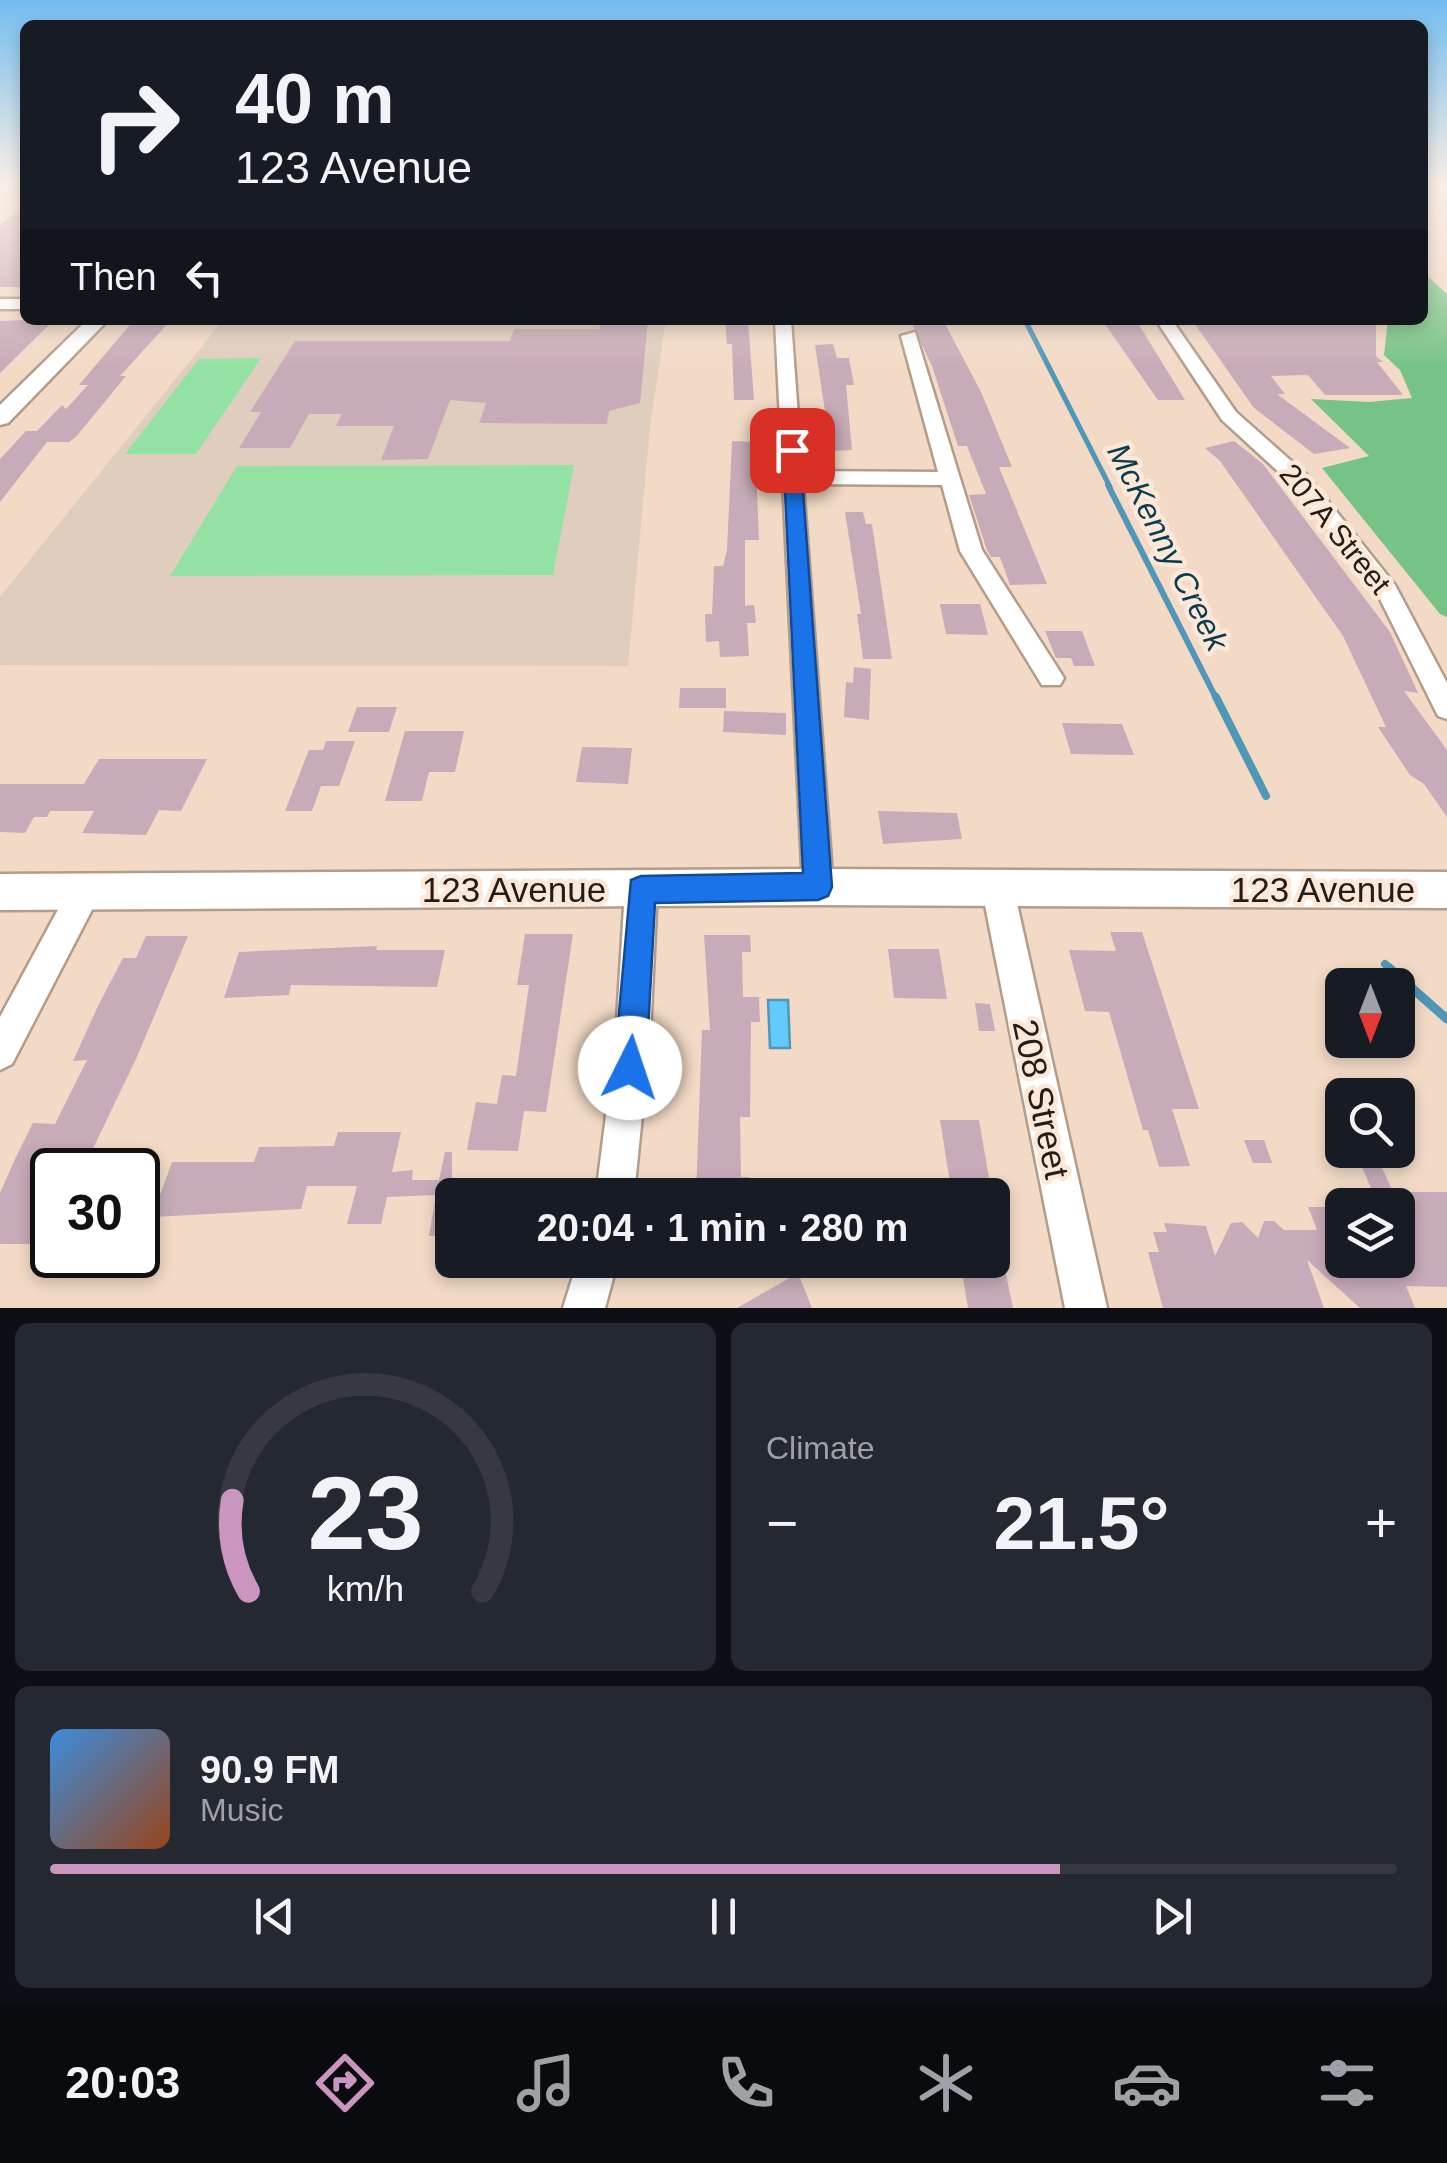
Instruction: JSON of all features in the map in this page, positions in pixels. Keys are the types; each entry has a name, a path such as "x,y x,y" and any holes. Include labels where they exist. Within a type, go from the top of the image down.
{"street":[{"path":"0,418 93,325"},
{"path":"783,325 818,887"},
{"name":"207A Street","path":"1167,325 1230,416 1301,481 1387,591 1447,708"},
{"path":"909,336 971,551 1051,678"},
{"path":"793,477 947,478"},
{"name":"123 Avenue","path":"0,892 818,887 1447,890"},
{"path":"617,1178 633,1036 641,890"},
{"name":"208 Street","path":"998,890 1086,1308"},
{"path":"0,1052 85,891"},
{"path":"584,1308 593,1278"}],"shaded area":[{"path":"219,325 665,325 650,427 628,666 0,665 0,597"}],"green space":[{"path":"1428,277 1447,294 1447,617 1440,614 1322,468 1369,456 1311,399 1369,402 1412,398 1400,370 1384,355 1387,325 1428,325"},
{"path":"261,358 196,454 125,454 199,359"},
{"path":"574,465 553,575 170,576 237,466"}],"water":[{"path":"768,1000 788,1000 790,1048 770,1048"}],"building":[{"path":"0,245 20,245 20,287 0,287"},
{"path":"0,321 49,325 0,373"},
{"path":"130,325 166,325 120,376 126,376 76,437 69,442 47,442 0,502 0,459 26,431 37,431 62,405 66,409 88,385 79,385"},
{"path":"600,325 648,325 640,403 609,411 607,424 479,423 486,403 450,400 428,459 381,460 394,426 336,426 342,414 309,414 290,448 239,448 261,412 250,412 295,341 510,341 514,329 599,329"},
{"path":"725,325 748,325 754,400 734,400 732,344 727,344"},
{"path":"912,325 946,325 981,392 1012,467 999,467 1047,584 1010,585 1000,557 991,557 987,550 969,495 986,494 967,446 958,446 932,366"},
{"path":"1106,325 1139,325 1185,400 1158,400"},
{"path":"1196,325 1376,325 1376,356 1383,362 1377,362 1403,395 1325,395 1308,375 1271,376 1285,394 1277,394 1350,448 1314,454 1254,408"},
{"path":"833,344 837,358 849,358 854,385 846,385 852,450 831,451 815,345"},
{"path":"732,441 755,442 759,540 745,540 745,606 754,605 756,623 747,623 749,656 720,657 719,641 706,642 705,614 712,614 714,566 723,566 727,550"},
{"path":"1234,441 1263,464 1390,632 1418,693 1404,691 1447,750 1447,817 1424,784 1410,775 1378,727 1386,727 1343,636 1220,461 1205,448"},
{"path":"845,512 863,512 866,524 872,524 892,659 863,659 857,614 861,614"},
{"path":"940,604 980,604 988,635 946,634"},
{"path":"1045,631 1082,631 1095,666 1074,666 1071,658 1056,658"},
{"path":"854,667 871,669 869,720 844,717 846,682 853,683"},
{"path":"680,688 726,688 726,708 679,708"},
{"path":"357,707 397,707 389,732 348,732"},
{"path":"724,711 786,713 786,735 723,732"},
{"path":"1062,723 1122,724 1134,755 1071,754"},
{"path":"405,731 464,731 455,772 429,772 422,801 385,801"},
{"path":"326,741 355,741 339,786 321,786 312,811 285,811 309,750 323,750"},
{"path":"582,747 632,748 628,784 576,782"},
{"path":"99,759 207,759 181,811 159,810 146,835 82,833 94,811 50,811 47,817 34,817 25,833 0,832 0,784 84,784"},
{"path":"878,811 957,813 962,839 883,844"},
{"path":"1110,932 1142,932 1199,1109 1172,1109 1190,1166 1159,1167 1148,1130 1143,1130 1109,1012 1085,1011 1069,950 1116,951"},
{"path":"525,934 573,934 546,1112 524,1111 518,1151 467,1150 476,1102 497,1104 502,1075 516,1076 529,985 517,985"},
{"path":"704,935 750,935 751,952 742,952 743,997 759,997 760,1022 751,1022 750,1117 740,1117 741,1177 749,1178 697,1178 702,1030 710,1030"},
{"path":"146,936 188,936 93,1148 30,1148 30,1244 0,1244 0,1193 15,1159 33,1123 55,1124 87,1060 73,1061 98,1006 123,958 136,958"},
{"path":"377,946 376,950 445,950 437,987 291,985 289,995 224,998 239,952"},
{"path":"888,949 939,949 947,999 894,998"},
{"path":"975,1003 990,1004 995,1031 979,1031"},
{"path":"940,1120 979,1120 989,1178 949,1178"},
{"path":"338,1132 401,1132 392,1172 413,1170 412,1180 435,1180 435,1195 387,1197 381,1224 347,1224 357,1186 307,1186 301,1209 160,1217 160,1195 172,1162 254,1162 259,1147 334,1146"},
{"path":"1244,1140 1264,1140 1272,1163 1253,1163"},
{"path":"445,1152 452,1152 452,1178 439,1178"},
{"path":"1363,1168 1382,1168 1391,1188 1371,1188"},
{"path":"1415,1192 1447,1192 1447,1287 1406,1286 1415,1308 1360,1308 1327,1278 1415,1278"},
{"path":"435,1201 435,1236 429,1236"},
{"path":"1308,1207 1325,1207 1325,1276 1307,1260 1324,1308 1163,1308 1148,1252 1159,1252 1153,1232 1167,1232 1164,1223 1206,1226 1215,1256 1231,1223 1242,1222 1258,1238 1264,1221 1274,1221 1284,1230 1317,1230"},
{"path":"789,1278 800,1278 812,1308 737,1308"},
{"path":"963,1278 1007,1278 1013,1308 968,1308"}],"waterway":[{"name":"McKenny Creek","path":"1028,325 1110,487"},
{"name":"McKenny Creek","path":"1108,485 1217,700"},
{"name":"McKenny Creek","path":"1216,697 1266,796"},
{"name":"McKenny Creek","path":"1385,964 1390,968"},
{"name":"McKenny Creek","path":"1388,967 1447,1019"}],"route":[{"path":"630,1068 641,890 818,887 792,450"}]}
